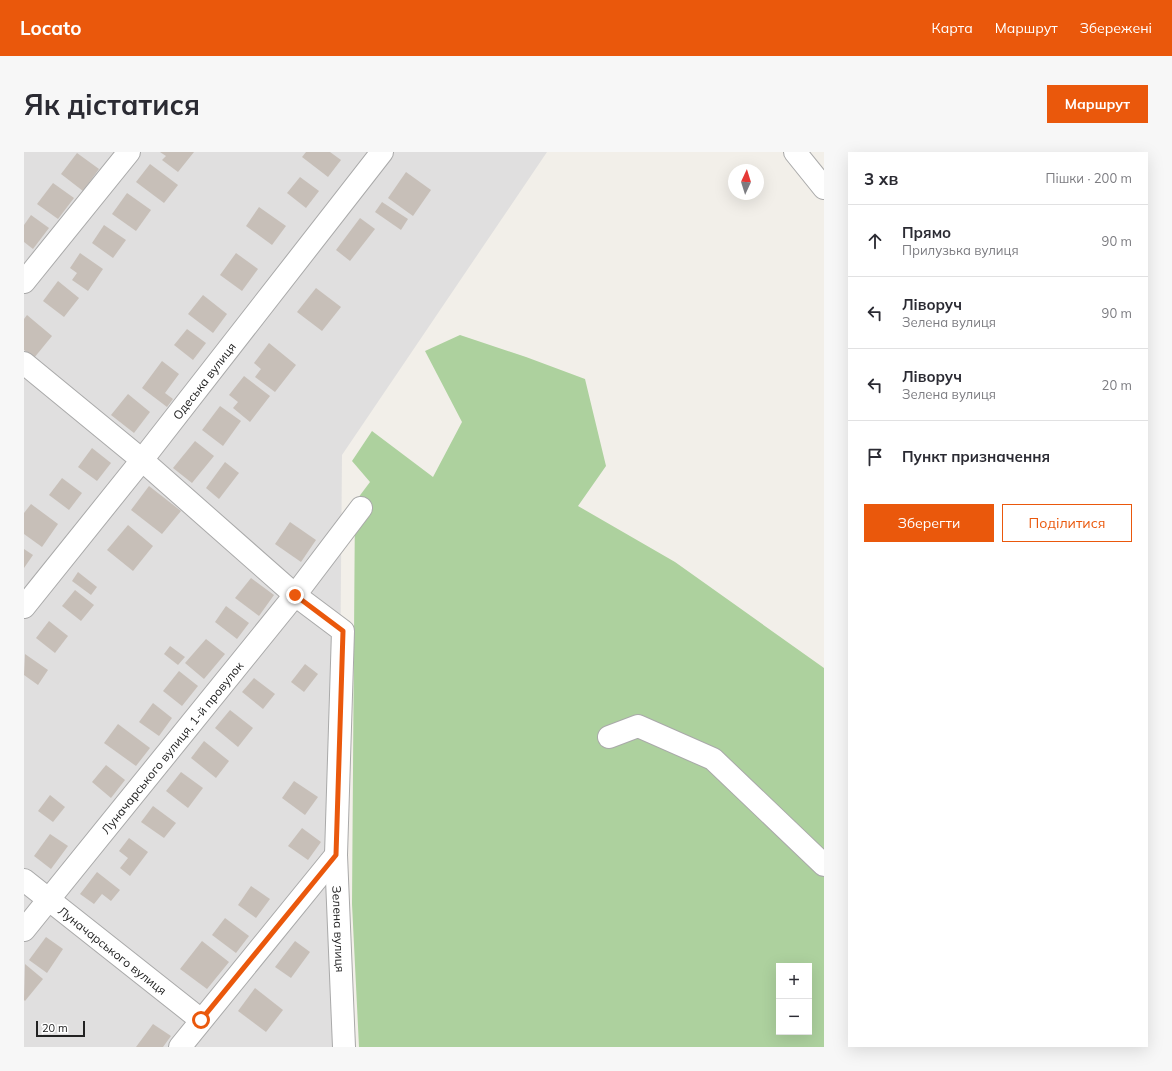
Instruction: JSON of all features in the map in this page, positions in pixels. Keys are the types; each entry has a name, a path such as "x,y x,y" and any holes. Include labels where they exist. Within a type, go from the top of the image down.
{"street":[{"path":"24,282 129,152"},
{"name":"Одеська вулиця","path":"24,607 142,460 382,152"},
{"path":"795,152 824,188"},
{"path":"24,363 142,460 295,595"},
{"name":"Луначарського вулиця, 1-й провулок","path":"24,930 295,595 361,508"},
{"name":"Зелена вулиця","path":"295,595 343,631 336,855 344,1047"},
{"path":"609,738 638,726 713,759 824,865"},
{"path":"180,1047 336,855"},
{"name":"Луначарського вулиця","path":"24,880 201,1020"}],"shaded area":[{"path":"24,152 547,152 342,455 337,1047 24,1047"}],"green space":[{"path":"460,335 585,379 606,466 578,506 675,562 824,668 824,1047 359,1047 352,904 355,502 370,482 352,461 372,431 433,477 462,422 425,351"}],"building":[{"path":"160,152 194,152 178,172 162,160 166,156"},
{"path":"306,152 330,152 341,160 328,177 302,157"},
{"path":"77,153 99,169 83,191 61,174"},
{"path":"150,164 178,185 164,203 136,182"},
{"path":"406,172 431,190 413,216 388,198"},
{"path":"300,177 319,191 306,208 287,193"},
{"path":"53,183 74,198 58,219 37,204"},
{"path":"127,193 151,210 136,231 112,214"},
{"path":"382,202 408,219 401,230 375,212"},
{"path":"259,207 286,226 272,245 246,226"},
{"path":"31,215 49,228 33,249 24,242 24,225"},
{"path":"360,218 375,229 350,261 336,250"},
{"path":"104,225 126,240 113,258 92,243"},
{"path":"80,253 103,269 88,291 72,280 77,273 70,268"},
{"path":"236,253 258,269 242,291 220,275"},
{"path":"58,281 79,298 64,317 43,301"},
{"path":"316,288 341,307 322,331 297,312"},
{"path":"203,295 227,314 213,333 188,314"},
{"path":"27,315 52,336 34,358 24,350 24,319"},
{"path":"187,329 206,343 193,360 174,345"},
{"path":"269,343 296,365 275,392 255,377 261,369 254,363"},
{"path":"162,361 179,374 165,393 173,399 167,407 142,388"},
{"path":"244,376 270,396 250,422 233,408 238,402 229,395"},
{"path":"128,394 150,412 134,433 111,415"},
{"path":"220,406 241,421 223,446 202,430"},
{"path":"195,441 214,456 192,483 173,468"},
{"path":"92,448 111,463 97,481 78,467"},
{"path":"225,462 239,473 219,499 206,488"},
{"path":"62,478 82,493 69,510 49,495"},
{"path":"149,486 181,511 162,534 131,510"},
{"path":"31,504 58,524 42,547 24,534 24,513"},
{"path":"290,522 316,540 301,562 275,544"},
{"path":"128,525 153,546 133,571 107,550"},
{"path":"24,549 33,555 24,568"},
{"path":"78,572 97,587 91,595 72,581"},
{"path":"251,578 274,595 259,616 235,598"},
{"path":"75,590 94,605 81,621 62,606"},
{"path":"226,606 249,623 237,639 215,622"},
{"path":"49,621 68,636 55,653 36,638"},
{"path":"206,639 225,654 204,679 185,663"},
{"path":"170,646 185,657 178,665 164,654"},
{"path":"25,654 48,670 38,685 24,675"},
{"path":"305,664 318,674 304,692 291,682"},
{"path":"179,671 198,686 182,706 163,691"},
{"path":"254,678 275,694 263,709 242,692"},
{"path":"153,703 172,718 159,736 139,722"},
{"path":"230,710 253,728 238,747 215,728"},
{"path":"118,724 150,748 136,766 104,743"},
{"path":"204,741 229,761 216,778 191,758"},
{"path":"106,765 125,780 111,798 92,782"},
{"path":"181,772 203,788 188,808 166,791"},
{"path":"294,781 318,797 305,815 282,798"},
{"path":"50,795 65,807 53,822 38,811"},
{"path":"153,806 176,823 164,838 141,822"},
{"path":"302,828 321,842 308,860 288,846"},
{"path":"50,834 68,846 51,869 34,856"},
{"path":"129,838 148,852 130,876 120,868 128,858 119,851"},
{"path":"97,872 120,890 111,901 102,894 94,904 80,894"},
{"path":"251,886 270,899 256,918 238,905"},
{"path":"225,918 249,936 236,953 212,935"},
{"path":"46,937 63,949 47,973 29,960"},
{"path":"202,941 229,962 207,989 180,969"},
{"path":"295,941 310,952 291,978 275,967"},
{"path":"25,964 43,979 25,1001 24,1000"},
{"path":"255,988 283,1010 266,1032 238,1011"},
{"path":"153,1024 171,1036 163,1047 136,1047"}],"route":[{"path":"201,1020 336,855 343,631 295,595"}]}
